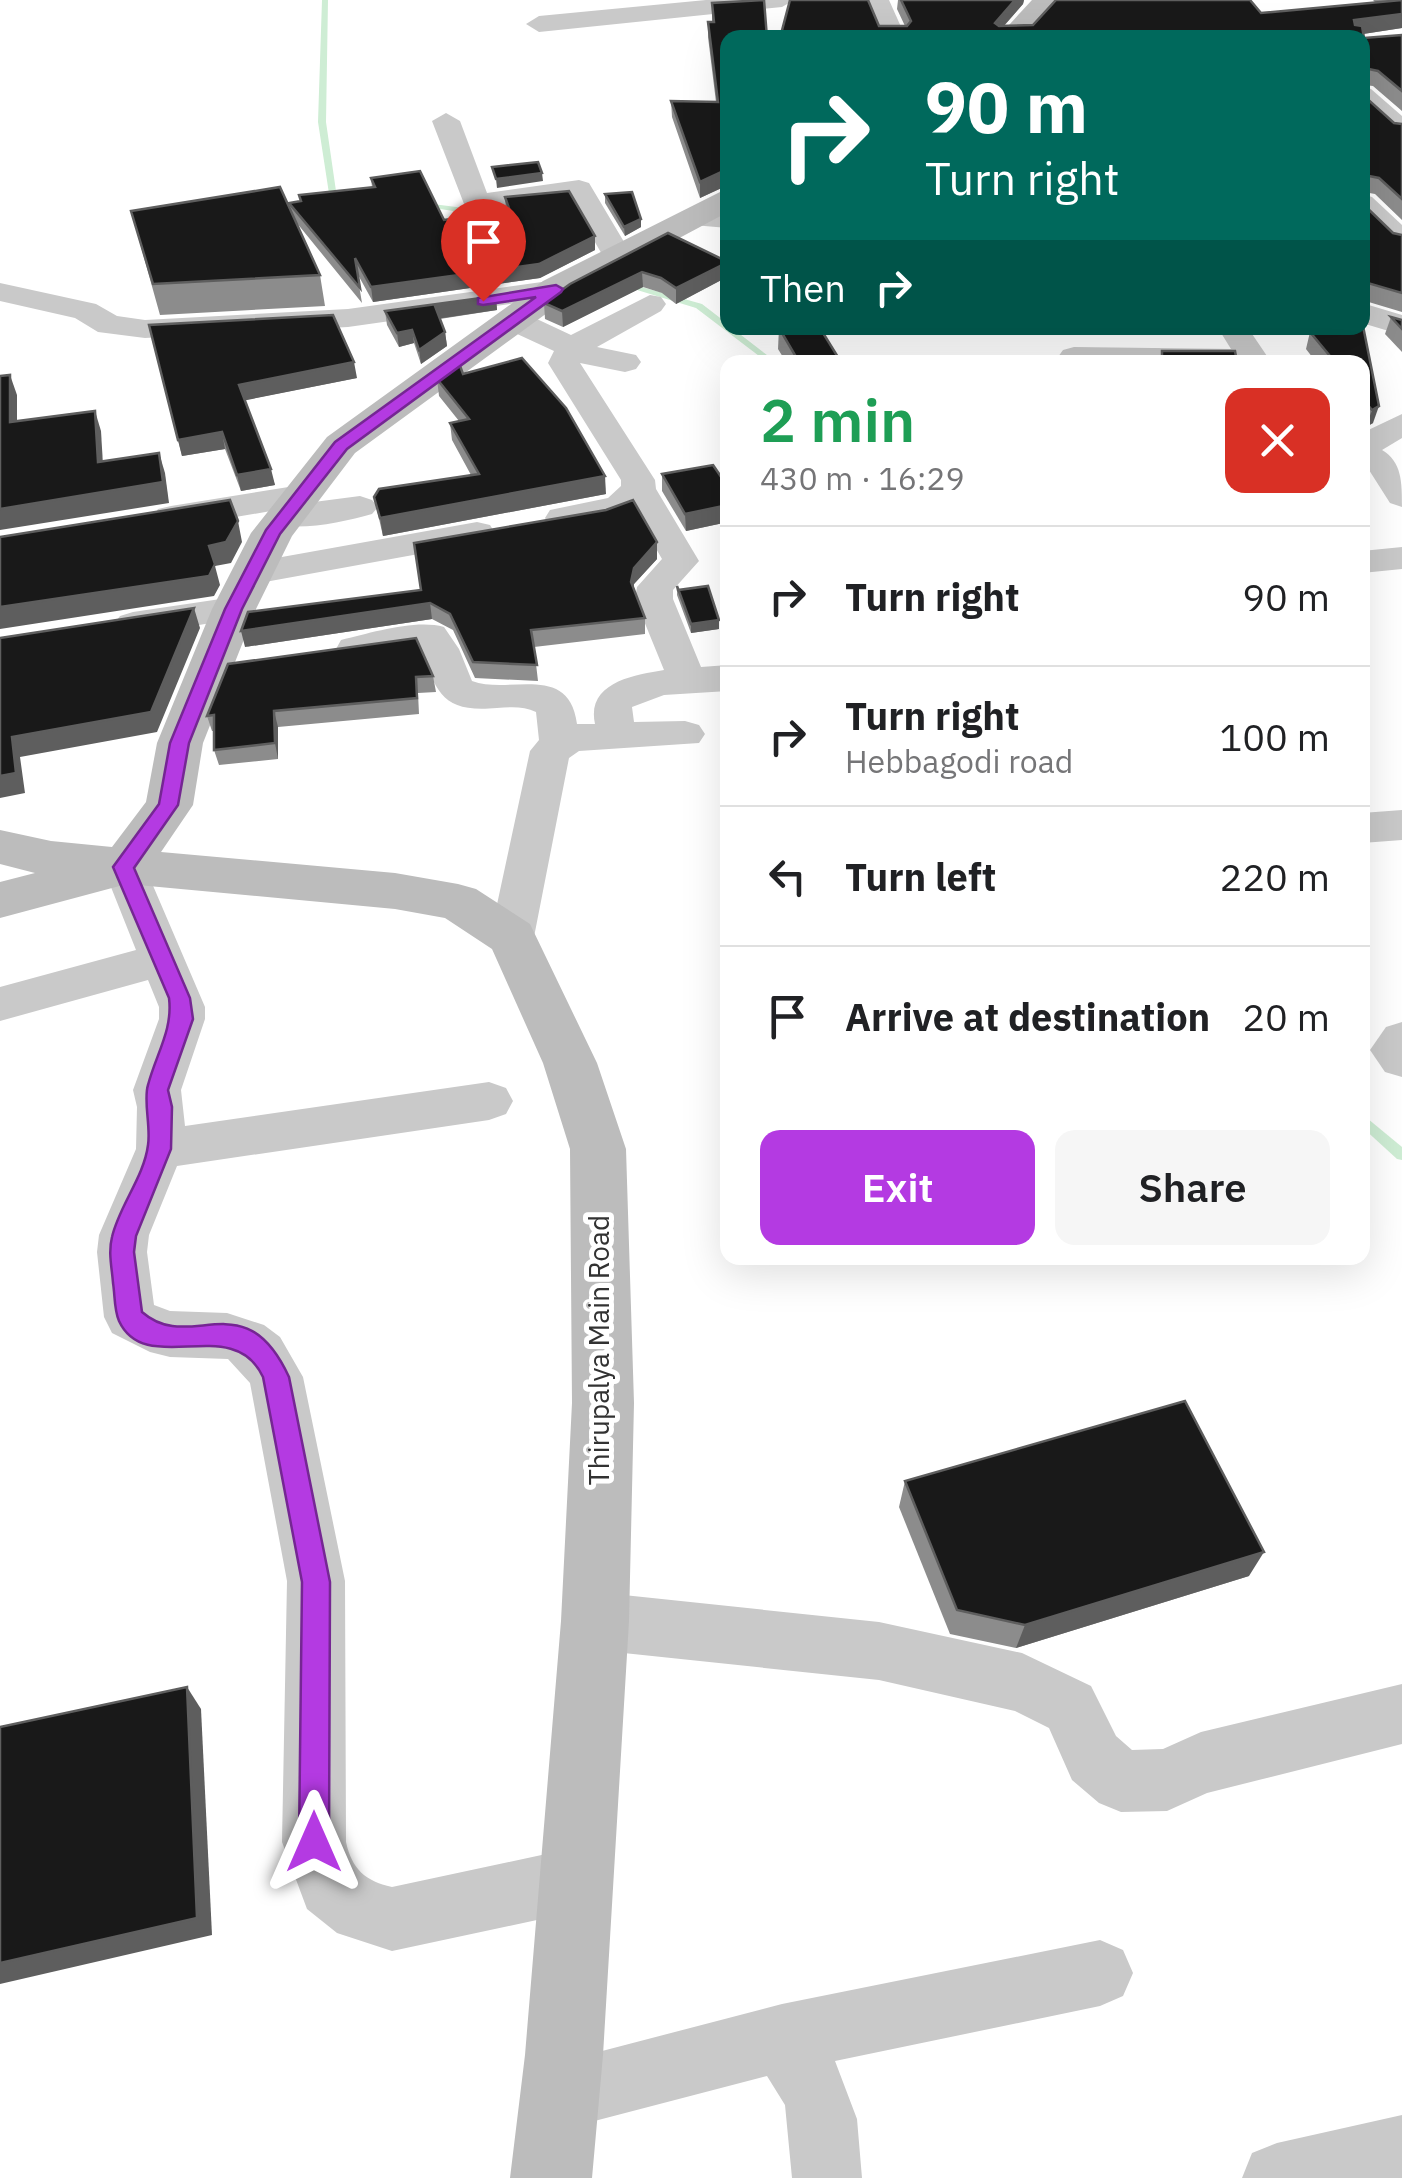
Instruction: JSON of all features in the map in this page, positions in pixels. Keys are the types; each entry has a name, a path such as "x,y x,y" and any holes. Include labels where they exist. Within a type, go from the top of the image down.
{"street":[{"path":"877,0 890,30"},
{"path":"1019,30 1048,0"},
{"path":"539,24 790,5"},
{"path":"1370,102 1402,130"},
{"path":"446,120 476,203 579,189 587,273"},
{"path":"0,900 124,867 168,805 180,743 231,665 234,609 272,533 341,445 513,320 587,273 720,202"},
{"path":"691,218 720,219"},
{"path":"0,292 85,310 124,329 145,330 348,318 587,273"},
{"path":"650,304 570,348 564,362 638,480 639,489 681,562 655,587 654,599 688,682"},
{"path":"1370,315 1402,326"},
{"path":"513,320 570,348 625,362"},
{"path":"1370,445 1402,424"},
{"path":"1370,455 1382,462 1402,496"},
{"path":"254,573 606,510 633,498 639,489"},
{"path":"132,524 293,506 360,508"},
{"path":"1370,561 1402,558"},
{"path":"97,630 234,609"},
{"path":"0,847 51,859 394,891 458,902 512,937 547,760 559,742 555,706 526,693 470,696 460,692 453,686 442,646 431,635 324,653"},
{"path":"618,736 611,708 622,694 642,686 720,679"},
{"path":"559,742 686,734"},
{"path":"1370,827 1402,825"},
{"path":"124,867 180,998 182,1019 157,1090 161,1107 160,1149 124,1236 122,1252 130,1317 146,1332 166,1336 223,1334 247,1340 266,1356 276,1377 316,1582 314,1842 320,1874 338,1899 362,1914 392,1919 574,1880"},
{"name":"Thirupalya Main Road","path":"512,937 570,1063 598,1149 602,1404 595,1620 560,2096 550,2178"},
{"path":"0,1004 163,959"},
{"path":"1402,1040 1394,1050 1402,1059"},
{"path":"160,1149 489,1101"},
{"path":"595,1620 880,1652 1022,1683 1070,1707 1094,1758 1122,1780 1167,1780 1201,1763 1402,1714"},
{"path":"560,2096 782,2038 1100,1973"},
{"path":"782,2038 808,2074 826,2119 828,2178"},
{"path":"1277,2178 1402,2150"}],"building":[{"path":"764,0 766,30 720,30 720,173 700,182 671,101 718,102 708,22 714,22 712,3"},
{"path":"790,0 868,0 879,26 907,26 911,21 901,0 1015,0 995,23 999,26 1033,25 1056,0 1250,0 1261,13 1402,0 1402,14 1354,20 1363,30 782,30"},
{"path":"1402,35 1402,91 1378,71 1370,69 1370,38"},
{"path":"1370,101 1394,123 1402,124 1402,199 1379,178 1370,176"},
{"path":"538,162 542,173 496,179 492,167"},
{"path":"420,171 444,220 510,211 505,197 569,191 595,236 539,264 371,287 355,258 360,288 289,203 301,201 299,195 375,187 371,178"},
{"path":"280,187 320,275 153,284 131,211"},
{"path":"632,192 641,219 624,227 605,194"},
{"path":"1370,211 1393,233 1402,235 1402,293 1370,284"},
{"path":"668,233 720,258 720,266 676,288 642,272 562,311 544,303 570,284"},
{"path":"496,296 435,306 445,332 419,350 412,330 397,333 385,311"},
{"path":"333,315 354,362 239,385 271,469 237,475 222,432 178,440 149,325"},
{"path":"783,335 824,335 837,355 795,355"},
{"path":"1312,335 1365,335 1369,355 1329,355"},
{"path":"1162,351 1235,351 1236,355 1162,355"},
{"path":"522,358 566,408 605,476 380,518 374,497 379,489 479,474 450,423 469,419 437,379 459,363 463,374"},
{"path":"1370,361 1379,406 1370,408"},
{"path":"10,375 10,422 95,411 98,462 159,453 163,482 0,509 0,376"},
{"path":"713,465 720,475 720,507 685,514 662,474"},
{"path":"230,500 238,521 226,542 209,546 215,564 209,576 0,607 0,537"},
{"path":"633,500 657,542 634,568 631,582 645,618 531,630 537,665 473,662 450,614 430,603 241,631 248,612 421,590 414,543 606,510"},
{"path":"708,586 719,620 691,624 678,590"},
{"path":"194,608 151,712 12,737 16,773 0,776 0,638"},
{"path":"416,638 433,676 416,677 417,698 274,711 275,743 214,750 214,715 207,716 228,664"},
{"path":"1185,1401 1264,1552 1025,1625 957,1610 905,1481"},
{"path":"187,1687 197,1918 0,1963 0,1727"}],"waterway":[{"path":"325,0 322,122 334,200 340,200"},
{"path":"420,204 469,211 491,225"},
{"path":"627,284 699,306 720,322"},
{"path":"737,335 763,355"},
{"path":"1370,1126 1402,1155"}],"route":[{"path":"314,1842 316,1582 276,1377 266,1356 247,1340 223,1334 166,1336 146,1332 130,1317 122,1252 124,1236 160,1149 161,1107 157,1090 182,1019 182,1006 124,867 168,805 180,743 234,609 272,533 341,445 556,289 483,301"}]}
